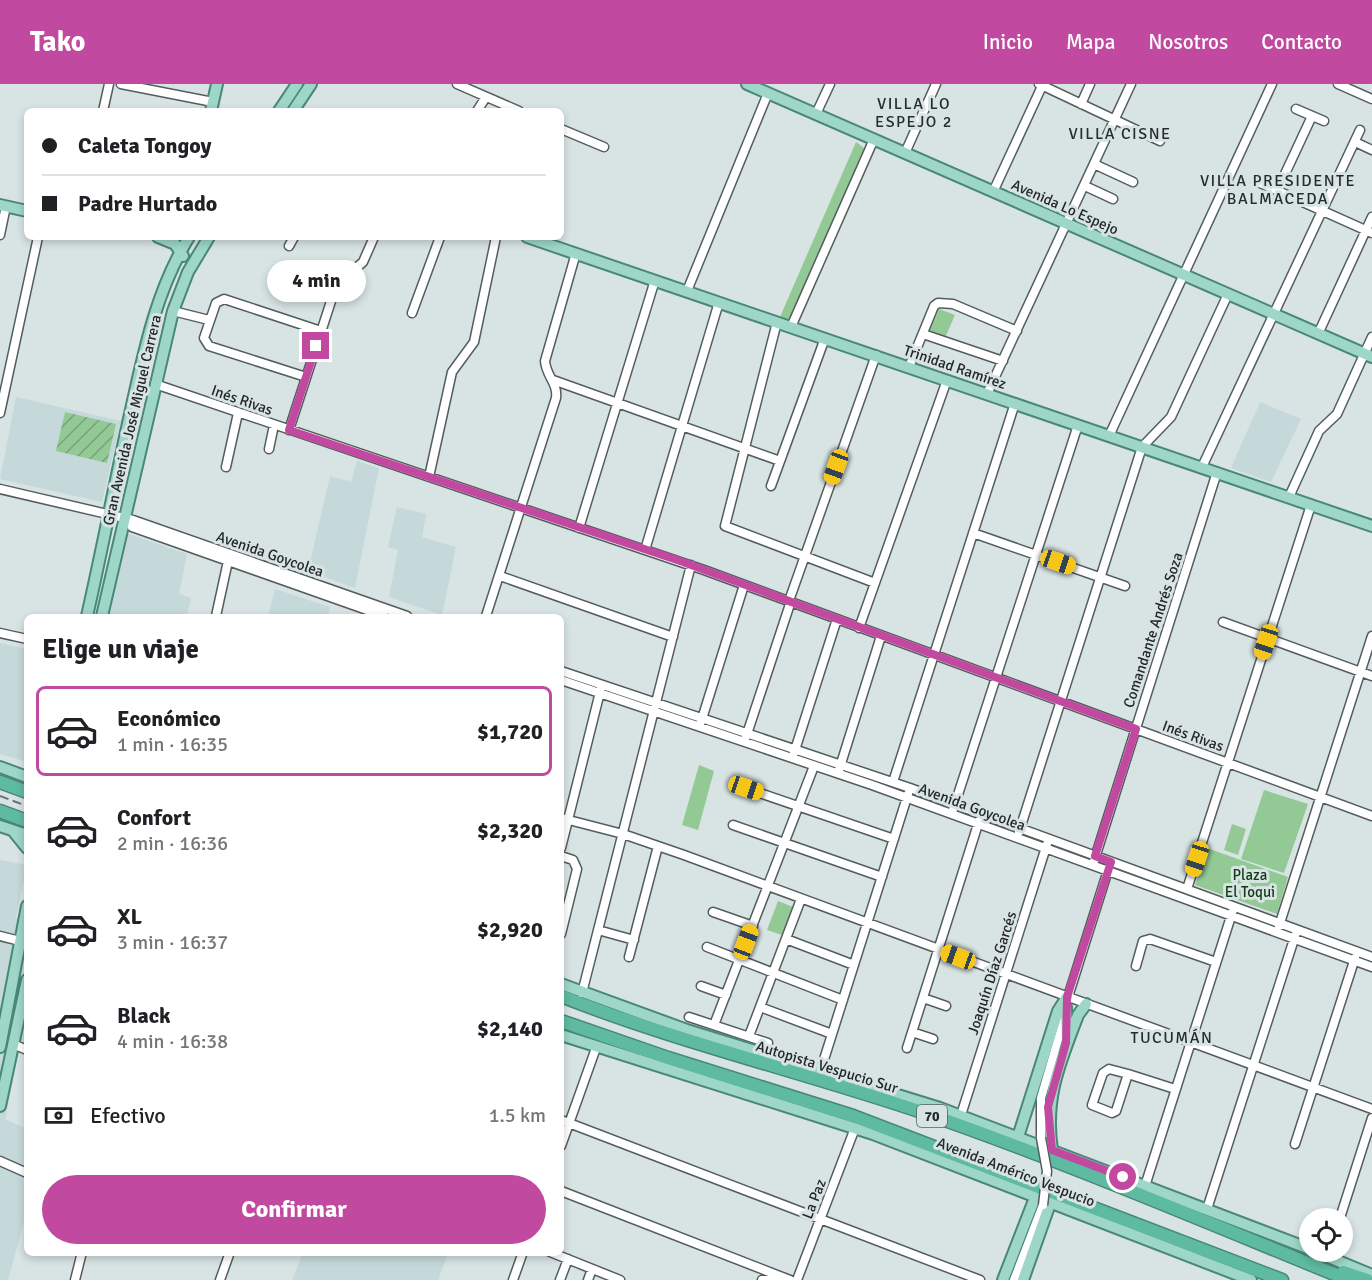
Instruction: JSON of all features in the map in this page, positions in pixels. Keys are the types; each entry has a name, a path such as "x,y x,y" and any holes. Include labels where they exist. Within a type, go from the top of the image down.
{"highway":[{"path":"0,782 24,791"},
{"path":"0,811 24,820"},
{"name":"Autopista Vespucio Sur","path":"564,996 590,1008 955,1124 1349,1280"},
{"name":"70","path":"564,1023 853,1116 1282,1280"},
{"path":"1204,1249 1267,1280"},
{"path":"1296,1258 1367,1280"}],"main road":[{"path":"212,107 217,84"},
{"path":"281,108 297,84"},
{"path":"295,108 311,84"},
{"name":"Avenida Lo Espejo","path":"747,84 1368,356"},
{"path":"3,206 24,210"},
{"path":"166,240 181,251"},
{"path":"183,240 181,251 183,283"},
{"name":"Gran Avenida José Miguel Carrera","path":"87,614 107,515 149,332 160,298 187,240"},
{"name":"Gran Avenida José Miguel Carrera","path":"102,614 173,311 183,283 207,240"},
{"name":"Trinidad Ramírez","path":"536,240 1372,526"},
{"path":"0,767 24,776"},
{"path":"0,826 24,834"},
{"path":"11,830 24,845"},
{"path":"0,1047 4,1028 5,997 24,921"},
{"path":"564,985 687,1030 821,1069 961,1115 1299,1245"},
{"path":"0,1106 24,994"},
{"path":"1065,1050 1067,1002"},
{"path":"1018,1137 1058,1011 1067,1002"},
{"path":"1052,1150 1048,1107 1079,1012 1086,1004"},
{"path":"4,1028 7,1038 13,1044"},
{"name":"Avenida Américo Vespucio","path":"564,1036 855,1128 1036,1195 1047,1203 1251,1280"},
{"path":"1003,1280 1036,1195"},
{"path":"1023,1280 1047,1203"},
{"path":"1345,1262 1372,1275"}],"street":[{"path":"104,108 109,84"},
{"path":"121,84 152,87 212,107"},
{"path":"457,84 512,108"},
{"path":"816,114 830,84"},
{"path":"905,153 936,84"},
{"path":"1081,104 1090,84"},
{"path":"987,394 1131,84"},
{"path":"1109,436 1272,84"},
{"path":"1338,84 1372,99"},
{"path":"993,192 1041,85 1160,141"},
{"path":"687,291 768,93"},
{"path":"479,108 486,97"},
{"path":"1296,109 1324,121"},
{"path":"1277,191 1312,116"},
{"path":"564,130 604,147"},
{"path":"1202,467 1360,130"},
{"path":"791,327 874,140"},
{"path":"1355,142 1372,150"},
{"path":"1094,164 1133,182"},
{"path":"1258,182 1369,231"},
{"path":"1085,186 1113,199"},
{"path":"0,235 3,206"},
{"path":"1318,334 1369,231 1372,217"},
{"path":"0,413 37,240"},
{"path":"289,246 292,240"},
{"path":"289,430 335,289 363,262 373,240"},
{"path":"412,313 439,240"},
{"path":"429,477 452,372 474,342 495,240"},
{"path":"487,614 556,398 553,380 547,371 546,358 576,253"},
{"path":"579,528 655,280"},
{"path":"1019,833 1142,447 1171,417 1228,294"},
{"path":"306,377 209,346 204,338 209,320 216,303 224,299 321,331"},
{"path":"645,550 719,302"},
{"path":"909,367 934,306 945,302 1017,331"},
{"path":"173,311 209,320"},
{"path":"777,322 725,526 875,583"},
{"path":"923,334 1003,361"},
{"path":"1289,497 1319,431 1337,414 1368,356 1372,337"},
{"path":"771,486 825,338"},
{"path":"743,742 748,735 804,557 876,356"},
{"path":"553,380 780,461"},
{"path":"859,628 947,380"},
{"name":"Inés Rivas","path":"155,384 691,565 1372,816"},
{"path":"893,782 1014,403"},
{"path":"226,467 238,413"},
{"path":"269,449 274,425"},
{"path":"951,814 1078,425"},
{"name":"Comandante Andrés Soza","path":"1094,861 1217,472"},
{"name":"Avenida Goycolea","path":"0,489 133,520 401,614"},
{"path":"1187,889 1311,505"},
{"name":"Avenida Goycolea","path":"124,519 132,527 378,614"},
{"path":"973,532 1125,586"},
{"path":"216,614 228,561"},
{"path":"582,993 691,565"},
{"path":"500,576 673,637"},
{"path":"700,724 744,585"},
{"path":"794,754 837,619"},
{"path":"1223,622 1372,676"},
{"path":"0,633 24,638"},
{"path":"840,769 881,636"},
{"path":"1278,928 1372,636"},
{"name":"Avenida Goycolea","path":"564,672 601,690"},
{"name":"Avenida Goycolea","path":"564,681 601,690 700,724 743,742 794,754 814,766 840,769 951,814 980,819"},
{"path":"601,690 564,819 623,834 658,846 1006,974 1067,1002 1086,1004 1372,1109"},
{"name":"Avenida Goycolea","path":"700,724 748,735 794,754 840,769 893,782 955,805 980,819 1371,960"},
{"path":"714,1025 814,766"},
{"path":"746,788 894,839"},
{"path":"821,1069 910,788"},
{"path":"907,1048 980,819"},
{"path":"733,825 882,877"},
{"name":"Joaquín Díaz Garcés","path":"961,1115 1048,844"},
{"path":"629,957 658,846"},
{"path":"564,857 573,860 577,869 564,922"},
{"path":"1014,1280 1047,1203 1047,1171 1041,1138 1041,1098 1067,1002 1109,866"},
{"name":"Avenida Goycolea","path":"1109,866 1187,889 1232,911"},
{"path":"749,1036 801,899"},
{"path":"1145,1186 1232,911"},
{"path":"713,912 753,926"},
{"path":"598,930 634,940"},
{"path":"1207,1209 1296,934"},
{"path":"0,936 20,940"},
{"path":"786,939 854,965"},
{"path":"1136,966 1143,941 1150,939 1216,962"},
{"path":"707,947 843,1000"},
{"path":"1295,1144 1356,956"},
{"path":"701,986 726,995"},
{"path":"923,998 946,1006"},
{"path":"760,1007 832,1034"},
{"path":"689,1017 768,1043"},
{"path":"912,1032 933,1039"},
{"path":"13,1044 24,1049"},
{"path":"596,1048 565,1122 980,1280"},
{"path":"1128,1074 1115,1113 1092,1106 1105,1070 1128,1074 1176,1089"},
{"path":"1343,1208 1372,1118"},
{"name":"La Paz","path":"797,1280 855,1128"},
{"path":"0,1161 24,1172"},
{"path":"564,1192 790,1280"},
{"path":"75,1280 81,1256"},
{"path":"220,1280 229,1256"},
{"path":"513,1280 522,1256"},
{"path":"560,1256 620,1280"},
{"path":"560,1280 568,1259"},
{"path":"764,1268 762,1280 790,1280"},
{"path":"588,1280 592,1269"}],"shaded area":[{"path":"16,397 121,421 102,502 0,479"},
{"path":"1260,402 1301,419 1271,482 1231,468"},
{"path":"357,461 379,468 355,588 308,571 330,476 351,482"},
{"path":"397,507 426,514 422,537 456,547 442,614 389,597 398,550 388,547"},
{"path":"126,533 187,554 179,594 191,598 187,614 108,614"},
{"path":"275,589 330,607 328,614 269,614"},
{"path":"0,643 24,648 24,761 0,754"},
{"path":"0,860 24,864 24,879 16,918 24,922 24,1052 19,1051 5,1119 24,1128 24,1222 8,1280 0,1280"},
{"path":"301,1256 447,1256 438,1280 292,1280"}],"green space":[{"path":"856,142 864,148 793,317 788,319 780,317"},
{"path":"939,309 955,315 944,340 928,334"},
{"path":"65,412 116,424 107,463 56,451"},
{"path":"699,765 714,771 698,830 682,825"},
{"path":"1264,790 1308,804 1284,873 1241,859"},
{"path":"1232,824 1246,829 1238,855 1224,850"},
{"name":"Plaza El Toqui","path":"1207,848 1288,877 1277,914 1195,885"},
{"path":"778,901 793,907 782,935 767,930"}],"railway":[{"path":"0,796 24,805"}],"district":[{"name":"VILLA LO ESPEJO 2","path":"914,112"},
{"name":"VILLA CISNE","path":"1120,133"},
{"name":"VILLA PRESIDENTE BALMACEDA","path":"1278,189"},
{"name":"TUCUMÁN","path":"1172,1037"}],"route":[{"path":"316,346 289,430 683,562 1136,729 1095,856 1111,862 1067,997 1065,1050 1048,1107 1052,1150 1123,1177"}]}
